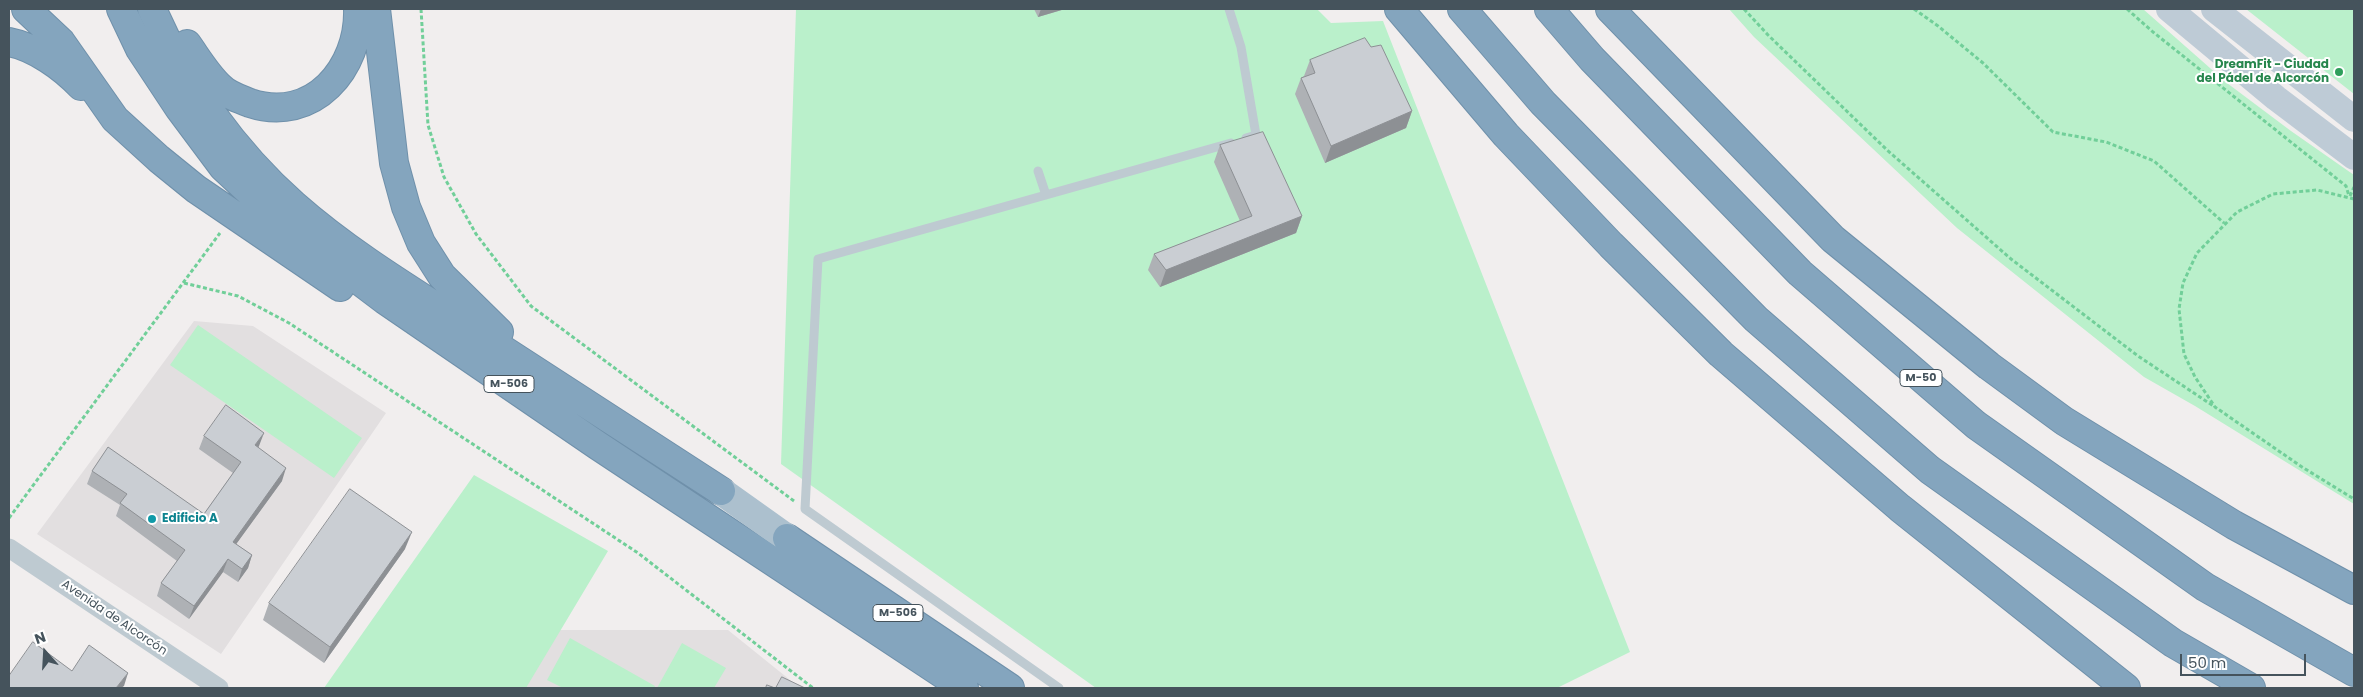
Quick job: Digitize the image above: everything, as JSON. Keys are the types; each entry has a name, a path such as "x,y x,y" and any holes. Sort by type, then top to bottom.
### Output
{"highway":[{"path":"26,9 61,42 115,119"},
{"name":"M-506","path":"121,9 140,49 179,108 223,167 283,223 385,300 597,444 964,688"},
{"name":"M-506","path":"152,9 165,39 202,98 246,156 294,204 360,256 721,492"},
{"path":"166,9 181,36 220,88 240,99 261,106 283,107 304,103 323,91 338,76 355,42 358,9"},
{"name":"M-506","path":"376,9 394,163 406,208 421,243 442,276 493,328 647,431 721,492"},
{"path":"1398,9 1506,135 1611,245 1721,354 1900,508 2126,688"},
{"path":"1462,9 1543,103 1756,319 1930,470 2173,643 2251,688"},
{"name":"M-50","path":"1549,9 1592,59 1800,273 1976,425 2205,587 2354,672"},
{"path":"1610,9 1833,239 1989,366 2073,426 2234,524 2354,590"},
{"path":"9,42 38,54 68,72 159,159 196,189 275,244 378,312 597,444"},
{"name":"M-506","path":"787,538 1010,688"}],"main road":[{"name":"M-506","path":"721,492 787,538"}],"street":[{"path":"2169,9 2268,92 2354,157"},
{"path":"2214,9 2354,119"},
{"name":"Avenida de Alcorcón","path":"9,548 220,688"}],"lane":[{"path":"1059,688 805,509 818,259 1256,135 1241,48 1229,9"},
{"path":"1038,171 1046,195"}],"path":[{"path":"421,9 428,125 444,177 481,241 532,306 805,509"},
{"path":"1744,9 1768,35 1887,150 2011,259 2138,356 2302,467 2354,499"},
{"path":"1914,9 1983,63 2053,132 2106,142 2154,161 2224,223"},
{"path":"2127,9 2153,32 2346,186 2349,196"},
{"path":"2349,196 2354,188"},
{"path":"2215,407 2195,377 2184,354 2179,309 2183,284 2197,253 2224,223 2237,212 2273,194 2317,190 2349,196 2354,199"},
{"path":"9,518 220,233"},
{"path":"184,283 238,296 289,323 638,553 814,688"}],"shaded area":[{"path":"194,321 253,326 386,413 221,654 37,534"},
{"path":"554,630 728,630 800,688 522,688"}],"green space":[{"path":"796,9 1317,9 1331,23 1383,21 1630,652 1557,688 1096,688 781,464"},
{"path":"1729,9 2143,9 2227,83 2354,175 2354,504 2195,406 2144,377 1957,228 1754,37"},
{"name":"DreamFit - Ciudad del Pádel de Alcorcón","path":"2246,9 2354,9 2354,94"},
{"path":"198,325 362,438 334,478 170,365"},
{"path":"474,475 608,551 526,688 324,688"},
{"path":"570,638 655,686 654,688 563,688 547,680"},
{"path":"682,643 726,668 714,688 657,688"}],"building":[{"path":"1365,38 1371,47 1381,45 1412,111 1331,146 1301,78 1315,73 1310,60"},
{"path":"1263,132 1302,216 1166,270 1154,254 1252,216 1220,145"},
{"name":"Edificio A","path":"226,405 264,433 255,445 286,468 233,542 252,555 242,569 228,559 194,606 161,583 185,550 120,503 127,494 92,471 108,447 204,514 241,462 204,436"},
{"path":"350,489 412,532 330,647 269,603"},
{"path":"33,642 72,671 89,645 128,673 116,688 9,688 9,676"},
{"path":"782,677 805,688 776,688"}],"place":[{"name":"DreamFit - Ciudad del Pádel de Alcorcón","path":"2339,72"},
{"name":"Edificio A","path":"152,519"}]}
